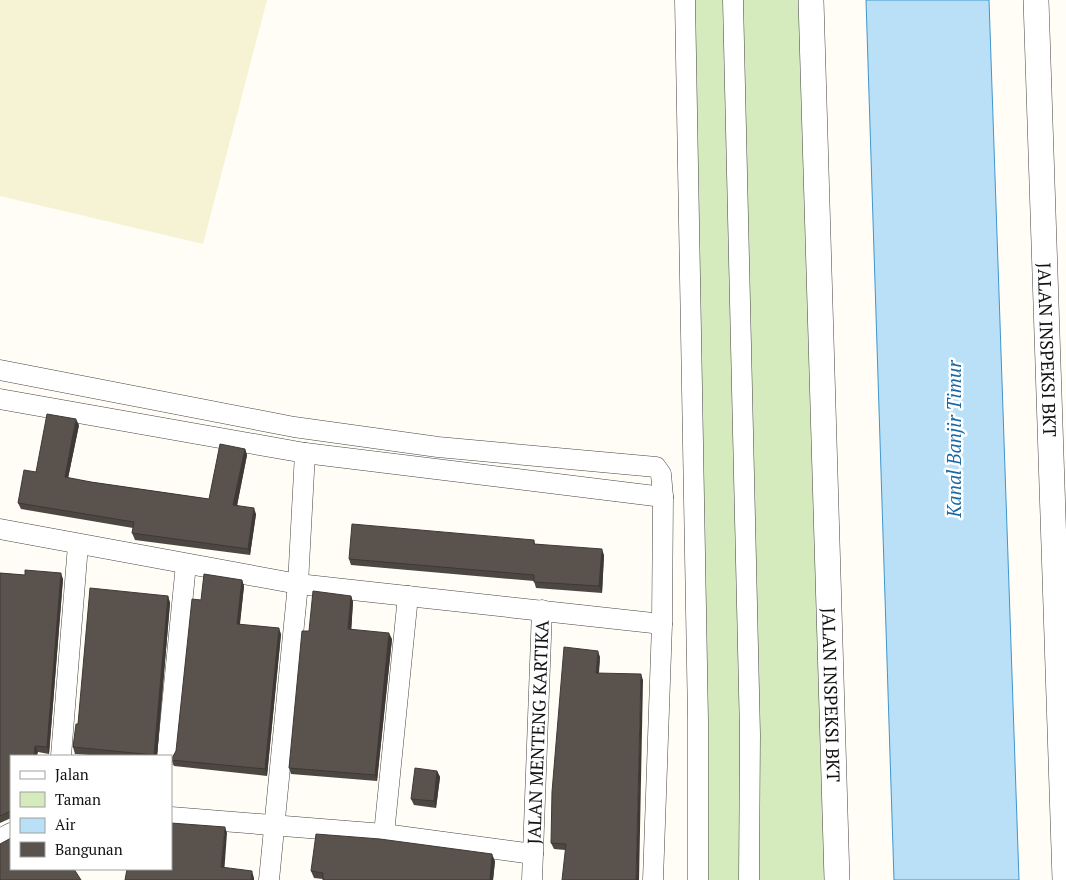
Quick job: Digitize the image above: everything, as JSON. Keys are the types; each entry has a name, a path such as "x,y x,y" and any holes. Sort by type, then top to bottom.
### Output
{"street":[{"path":"685,0 698,720 698,880"},
{"path":"733,0 750,734 749,880"},
{"name":"JALAN INSPEKSI BKT","path":"811,0 837,880"},
{"name":"JALAN INSPEKSI BKT","path":"1036,0 1065,880"},
{"path":"0,370 294,427 438,447 656,467 661,474 663,497 662,624 653,880"},
{"path":"0,399 305,453 663,497"},
{"path":"270,880 298,584 305,453"},
{"path":"0,529 78,545 298,584 662,624"},
{"path":"62,755 78,545"},
{"path":"167,755 186,564"},
{"path":"384,834 408,596"},
{"name":"JALAN MENTENG KARTIKA","path":"532,880 542,610"},
{"path":"172,817 384,834 533,854"}],"shaded area":[{"path":"0,0 267,0 203,244 0,196"}],"green space":[{"path":"681,0 810,0 837,880 697,880"}],"water":[{"name":"Kanal Banjir Timur","path":"866,0 989,0 1019,880 894,880"}],"building":[{"path":"47,414 76,419 65,477 91,482 209,499 220,444 245,449 233,505 254,508 248,549 132,533 134,522 18,503 24,470 36,472"},
{"path":"352,524 534,540 534,544 602,549 599,586 534,582 534,575 349,559"},
{"path":"25,570 61,573 47,747 35,746 34,755 10,755 10,811 0,816 0,573 25,575"},
{"path":"204,574 242,580 237,624 279,628 265,769 172,760 176,751 192,599 201,600"},
{"path":"90,588 168,596 154,755 73,747 76,724 78,724"},
{"path":"313,591 351,596 348,629 389,633 375,775 289,768 302,631 309,631"},
{"path":"564,647 598,651 596,673 641,674 636,880 562,880 566,844 551,843 552,792"},
{"path":"415,768 437,771 434,801 411,799"},
{"path":"172,823 225,827 221,867 252,871 251,880 125,880 127,870 172,870"},
{"path":"316,834 380,839 492,854 490,880 323,880 323,873 311,871"},
{"path":"10,839 10,870 75,870 81,880 0,880 0,844"}]}
